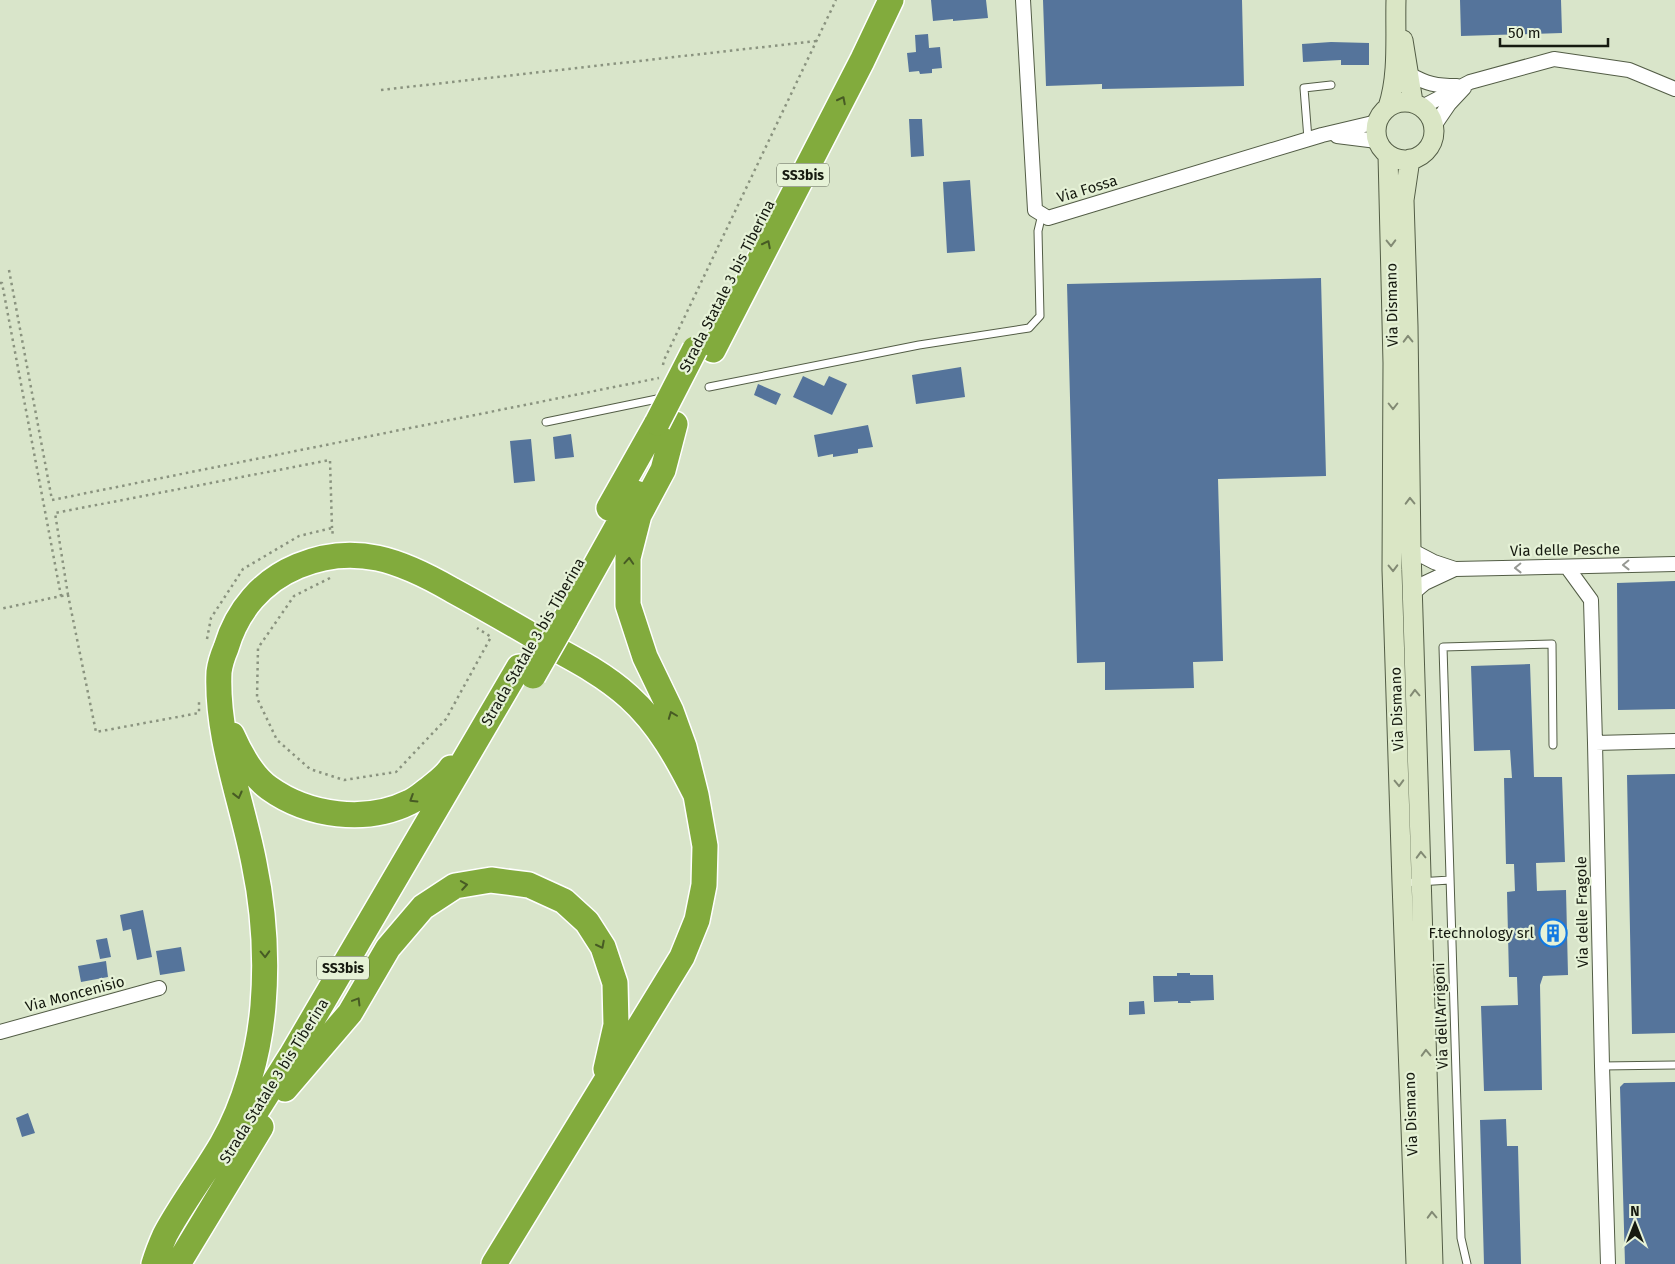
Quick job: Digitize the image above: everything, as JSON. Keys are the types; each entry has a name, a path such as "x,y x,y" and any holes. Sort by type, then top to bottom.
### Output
{"highway":[{"name":"Strada Statale 3 bis Tiberina","path":"704,349 873,0"},
{"name":"Strada Statale 3 bis Tiberina","path":"178,1264 282,1092 558,616 663,415 704,349 862,61 891,0"},
{"path":"494,1264 682,958 697,920 704,885 705,846 696,795 684,747 671,711 645,658 628,605 628,558 639,515 663,470 663,415"},
{"path":"154,1264 165,1236 224,1141 241,1101 255,1056 263,1009 266,965 264,922 254,863 230,762 222,712 219,669 231,629 253,597 282,573 315,559 334,556 350,555 384,558 422,573 597,672 629,697 652,721 674,751 696,795"},
{"name":"Strada Statale 3 bis Tiberina","path":"160,1264 291,1056 526,672"},
{"path":"222,712 242,758 268,787 302,806 338,814 376,813 411,802 446,776 526,672"},
{"path":"282,1092 350,1013 388,948 423,907 455,886 492,880 529,885 564,901 587,922 603,947 615,983 616,1025 602,1089"},
{"path":"483,1264 518,1225"},
{"path":"502,1264 518,1225"}],"main road":[{"path":"1396,0 1409,74 1418,105 1432,119 1434,126 1431,144 1419,157 1410,160 1403,160 1383,148 1376,131 1393,92 1396,0"},
{"path":"1382,114 1396,103 1404,101 1418,105"},
{"name":"Via Dismano","path":"1383,148 1393,363 1392,570 1416,1264"},
{"name":"Via Dismano","path":"1410,160 1404,200 1411,550 1433,1264"}],"street":[{"name":"Via Fossa","path":"1022,0 1035,210 1048,218 1315,137 1382,114"},
{"path":"1418,105 1465,84 1554,59 1629,70 1675,89"},
{"path":"1409,74 1424,83 1437,86 1465,84"},
{"path":"1434,126 1465,84"},
{"name":"Via Fossa","path":"1315,137 1347,136 1383,148"},
{"name":"Via delle Pesche","path":"1411,550 1434,562 1455,569 1675,564"},
{"name":"Via delle Fragole","path":"1567,567 1591,600 1608,1264"},
{"name":"Via delle Pesche","path":"1412,594 1425,583 1455,569"},
{"path":"1595,743 1675,742"},
{"name":"Via Moncenisio","path":"0,1032 159,988"}],"lane":[{"path":"1315,137 1304,88 1330,85"},
{"path":"709,387 919,345 1029,328 1040,316 1038,231 1042,214"},
{"path":"546,422 663,415"},
{"name":"Via dell'Arrigoni","path":"1467,1264 1461,1238 1443,648 1552,644 1553,745"},
{"path":"1402,883 1450,880"},
{"path":"1602,1066 1675,1064"}],"path":[{"path":"663,369 664,360 836,0"},
{"path":"381,90 817,40"},
{"path":"9,270 52,500 661,378 663,415"},
{"path":"0,283 2,283 61,596"},
{"path":"199,695 199,713 96,732 68,595 55,513 330,460 334,556 332,577 294,596 258,648 257,698 276,740 310,768 344,780 396,772 446,719 491,637 476,627"},
{"path":"206,647 211,618 243,569 299,536 332,528"},
{"path":"0,609 68,595"}],"building":[{"path":"931,0 986,0 988,18 933,21"},
{"path":"1043,0 1242,0 1244,86 1102,89 1102,84 1046,86"},
{"path":"1460,0 1561,0 1562,33 1461,36"},
{"path":"928,34 929,48 940,47 942,68 932,69 932,73 920,74 919,71 909,72 907,53 916,52 915,35"},
{"path":"1331,42 1369,43 1369,65 1341,65 1341,60 1303,62 1302,44"},
{"path":"909,119 922,119 924,156 911,157"},
{"path":"970,180 975,251 947,253 943,182"},
{"path":"1321,278 1326,476 1218,479 1223,661 1193,662 1194,688 1105,690 1105,662 1077,663 1067,284"},
{"path":"961,367 965,397 916,404 912,375"},
{"path":"803,376 824,386 829,376 847,384 832,415 793,397"},
{"path":"758,384 781,394 776,405 754,395"},
{"path":"868,425 873,447 858,449 858,453 818,457 814,435"},
{"path":"571,434 574,457 555,459 553,437"},
{"path":"531,439 535,481 514,483 510,441"},
{"path":"1675,581 1675,709 1618,710 1617,583"},
{"path":"1530,664 1534,777 1562,777 1565,862 1536,863 1537,891 1566,890 1568,975 1543,976 1540,985 1542,1090 1484,1091 1481,1006 1518,1005 1517,977 1509,977 1507,892 1515,891 1514,864 1506,864 1504,778 1512,778 1510,750 1474,751 1471,666"},
{"path":"1675,774 1675,1033 1632,1034 1627,775"},
{"path":"143,910 152,957 137,960 131,929 123,931 120,915"},
{"path":"107,938 111,957 100,959 96,940"},
{"path":"181,947 185,971 160,975 156,951"},
{"path":"106,961 108,977 81,982 78,966"},
{"path":"1177,973 1213,975 1214,1000 1190,1001 1191,1003 1178,1003 1178,1001 1154,1002 1153,976 1177,976"},
{"path":"1144,1001 1145,1014 1129,1015 1129,1002"},
{"path":"1675,1082 1675,1264 1625,1264 1620,1087 1624,1083"},
{"path":"28,1113 35,1133 22,1137 16,1118"},
{"path":"1506,1119 1507,1146 1518,1146 1521,1264 1484,1264 1480,1120"}],"place":[{"name":"F.technology srl","path":"1553,933"}]}
